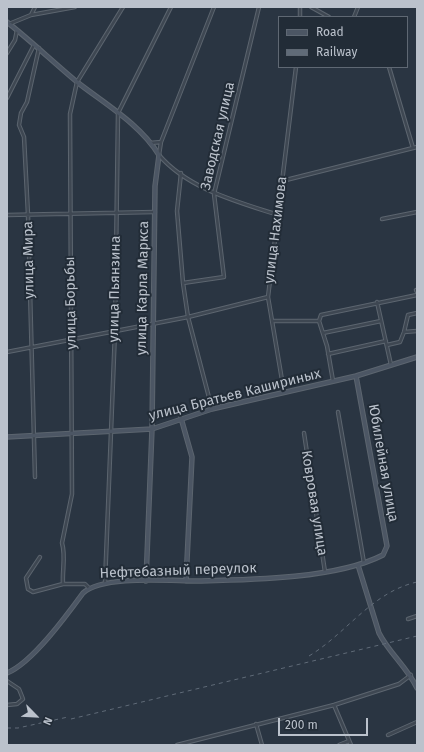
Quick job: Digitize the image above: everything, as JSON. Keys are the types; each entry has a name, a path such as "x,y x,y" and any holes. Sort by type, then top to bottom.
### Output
{"main road":[{"path":"8,23 77,82 118,113 150,143 159,155"},
{"name":"улица Карла Маркса","path":"146,580 152,429 152,324 156,212 155,186 159,155"},
{"name":"улица Братьев Кашириных","path":"7,437 112,430 152,429 181,418 212,409 356,376 417,357"},
{"name":"Юбилейная улица","path":"356,376 387,546 384,554"},
{"path":"181,418 192,457 186,580"},
{"name":"Нефтебазный переулок","path":"7,673 22,664 35,651 89,588 105,583 146,580 275,578 325,572 364,563 384,554"},
{"path":"358,564 379,633 384,643 411,675 417,688"}],"street":[{"path":"31,15 35,7"},
{"path":"8,23 31,15 75,7"},
{"name":"улица Борьбы","path":"63,584 64,549 62,542 72,494 70,114 77,82 123,7"},
{"name":"улица Пьянзина","path":"105,583 112,430 118,113 171,7"},
{"name":"улица Карла Маркса","path":"159,155 161,142 214,7"},
{"name":"Заводская улица","path":"183,283 224,277 214,194 259,7"},
{"path":"311,7 328,16"},
{"path":"7,53 15,40 17,30"},
{"path":"7,98 34,45"},
{"name":"улица Мира","path":"35,477 28,215 24,137 19,125 21,113 27,102 39,48"},
{"name":"улица Нахимова","path":"284,392 268,297 296,68"},
{"path":"389,68 413,148"},
{"path":"150,143 161,142"},
{"path":"282,181 417,147"},
{"path":"159,155 181,173 214,194 278,215"},
{"name":"Заводская улица","path":"181,173 177,211 183,283 188,317 212,409"},
{"path":"7,215 156,212"},
{"path":"382,220 417,212"},
{"path":"334,381 319,321 321,315 417,292"},
{"path":"7,352 188,317 268,297"},
{"path":"377,302 391,365"},
{"path":"328,354 386,343 400,342 408,315 417,313"},
{"path":"272,320 319,321"},
{"path":"323,333 381,321"},
{"path":"404,332 417,331"},
{"path":"338,412 364,563"},
{"name":"Ковровая улица","path":"304,433 325,572"},
{"path":"40,557 26,578 28,589 33,592 63,584 85,584 89,588"},
{"path":"408,619 417,616"},
{"path":"177,745 334,705 399,684 411,675"},
{"path":"7,681 19,689 23,699 17,704 7,705"},
{"path":"334,705 351,745"},
{"path":"388,735 417,722"},
{"path":"256,724 262,745"},
{"path":"339,745 349,741"}],"railway":[{"path":"309,656 323,647 360,614 386,595 401,587 417,582"},
{"path":"71,719 417,636"},
{"path":"7,728 18,728 68,717"}]}
